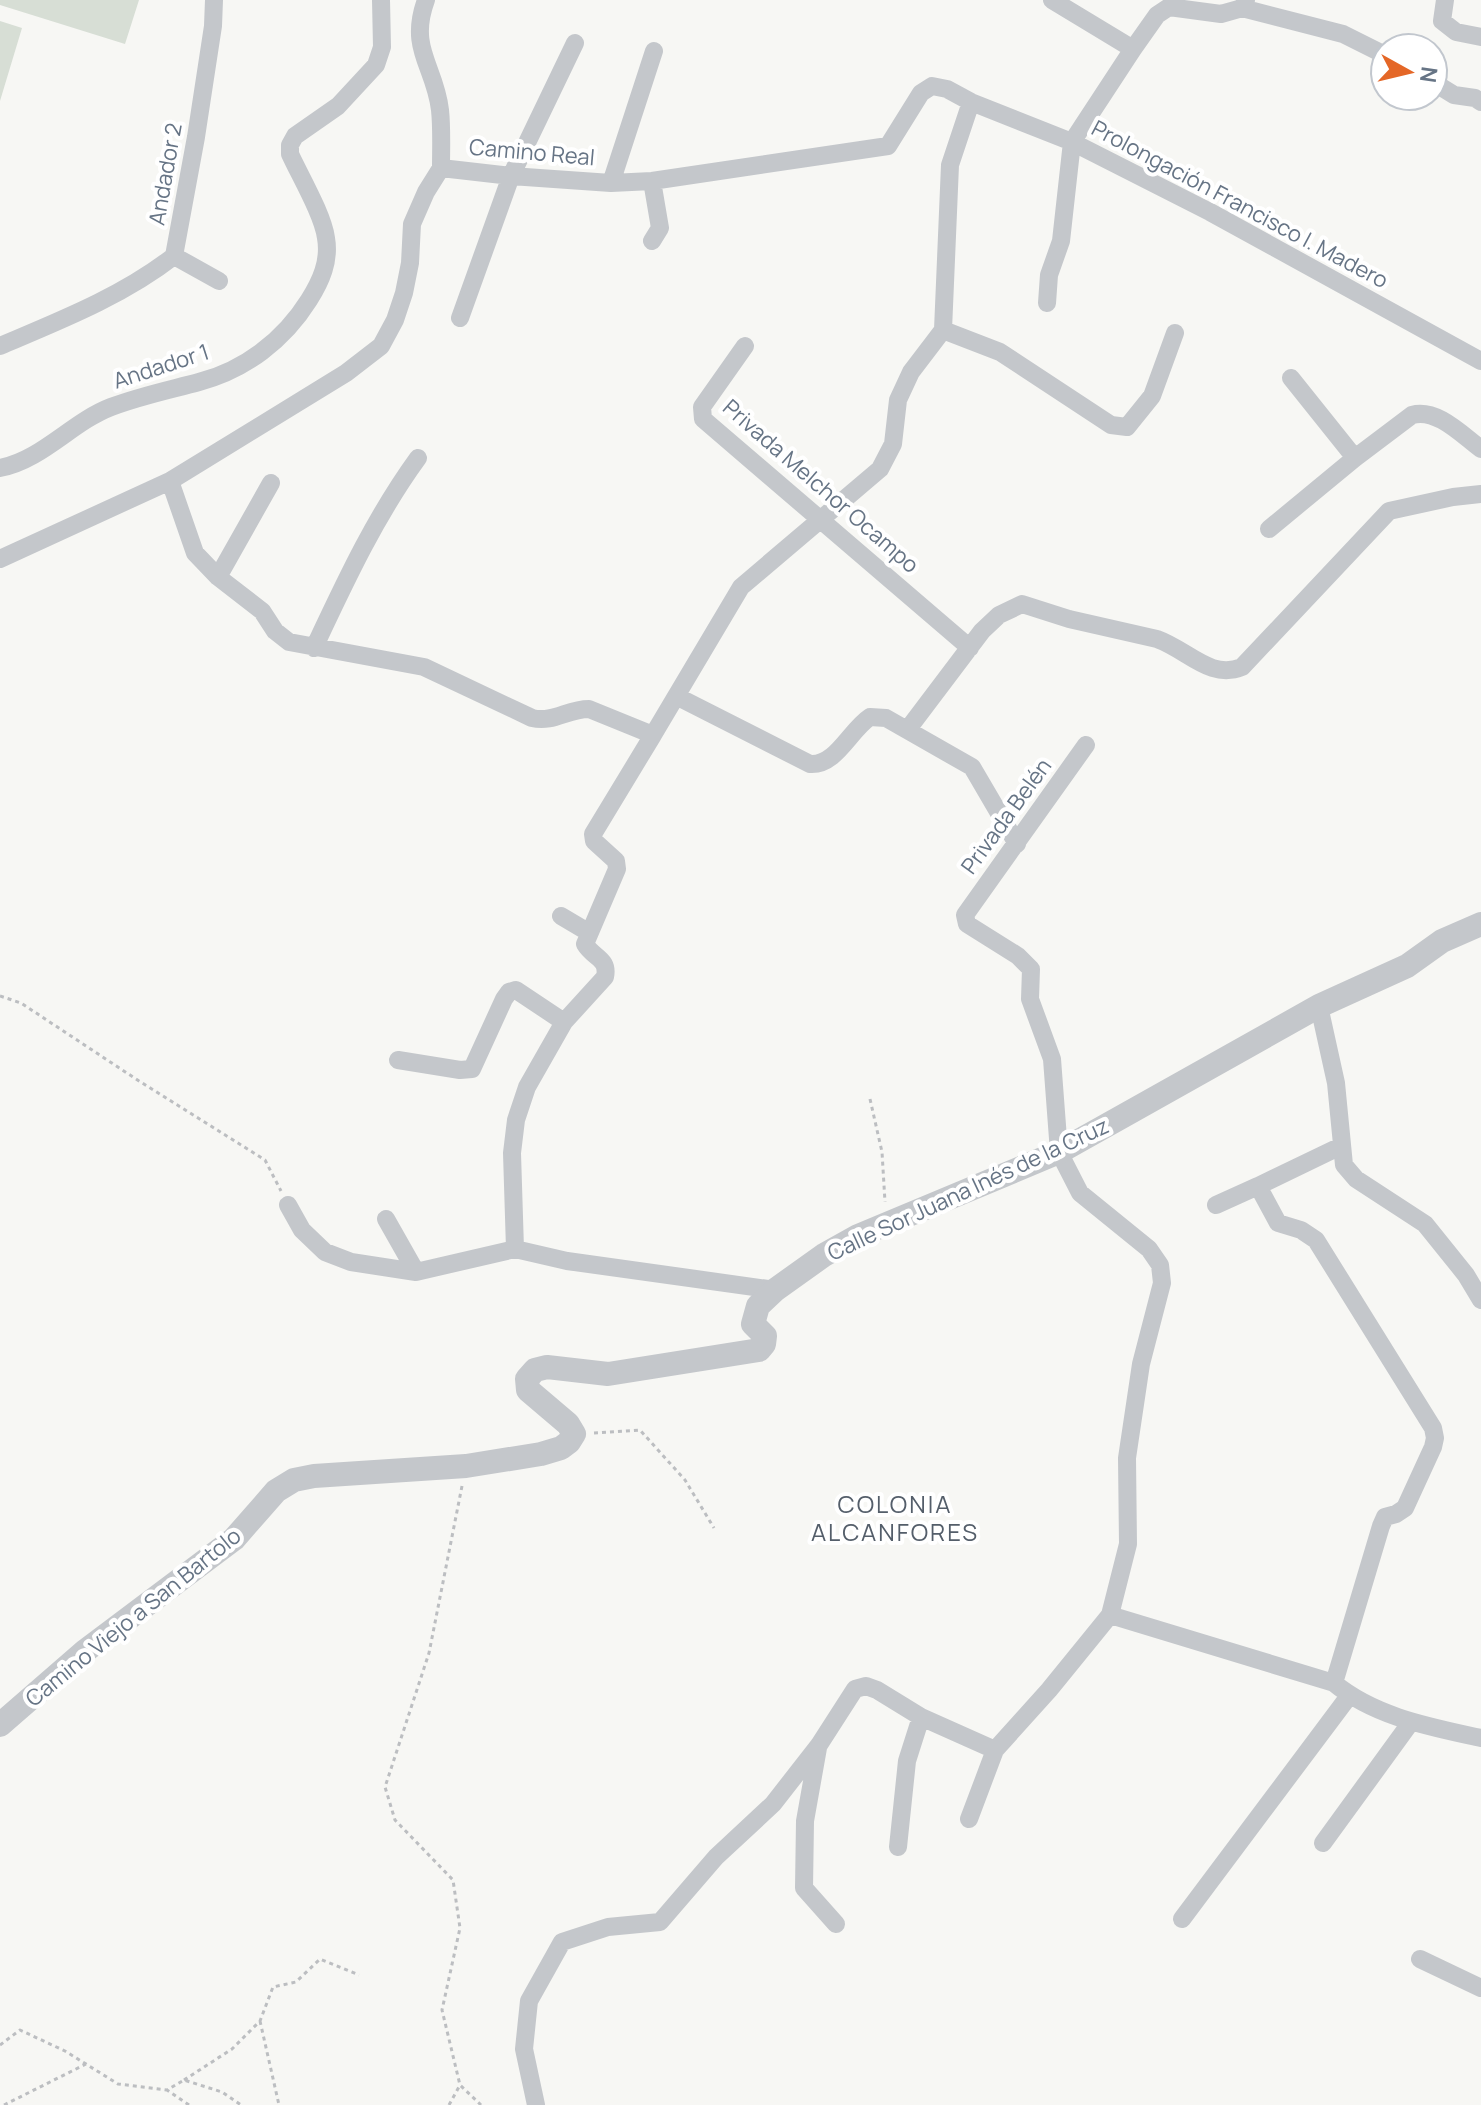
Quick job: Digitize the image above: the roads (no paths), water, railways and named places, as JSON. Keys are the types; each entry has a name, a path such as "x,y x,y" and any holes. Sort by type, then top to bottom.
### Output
{"street":[{"name":"Andador 2","path":"0,346 68,318 157,270 174,256 196,137 214,0"},
{"name":"Andador 1","path":"0,468 11,466 50,445 101,411 166,389 202,382 253,358 280,339 299,316 320,283 328,256 326,234 290,154 290,145 295,136 338,106 376,65 382,47 381,0"},
{"path":"426,0 420,16 418,37 440,108 441,168"},
{"path":"1052,0 1133,49"},
{"path":"1445,0 1442,21 1456,32 1481,37"},
{"path":"1047,303 1049,275 1061,241 1072,142 1157,15 1169,7 1221,14 1244,4 1343,34 1369,47"},
{"path":"460,318 511,176 575,43"},
{"path":"611,183 654,51"},
{"name":"Camino Real","path":"0,559 170,481 346,373 381,346 395,320 404,293 410,263 412,224 441,168 611,183 652,181 888,146 921,93 932,86 947,89 971,102"},
{"path":"1449,92 1481,102"},
{"path":"515,1249 512,1153 516,1120 527,1087 564,1022 605,977 607,968 605,961 590,953 585,944 617,869 616,861 594,841 593,834 678,697 741,587 880,469 893,444 898,400 911,372 943,330 950,165 971,102"},
{"name":"Prolongación Francisco I. Madero","path":"971,102 1072,142 1210,212 1481,361"},
{"path":"652,181 660,228 652,241"},
{"path":"174,256 219,281"},
{"path":"943,330 1000,352 1111,425 1127,427 1152,396 1175,333"},
{"name":"Privada Melchor Ocampo","path":"745,346 702,407 703,419 970,648"},
{"path":"1291,378 1355,458"},
{"path":"1269,529 1412,415 1423,412 1436,416 1481,449"},
{"path":"314,648 367,537 418,458"},
{"path":"170,481 195,553 218,577 262,611 275,631 289,642 424,667 532,718 545,721 577,709 589,709 653,735"},
{"path":"218,577 271,483"},
{"path":"908,729 982,631 999,615 1022,604 1069,619 1157,639 1220,672 1233,670 1242,667 1389,511 1481,494"},
{"path":"678,697 810,764 819,765 829,760 859,724 870,717 886,718 972,767 1017,844"},
{"name":"Privada Belén","path":"1059,1152 1052,1059 1030,999 1031,969 1018,956 967,924 965,915 1086,745"},
{"path":"561,916 588,932"},
{"name":"Calle Sor Juana Inés de la Cruz","path":"775,1290 824,1255 886,1225 1059,1152 1319,1006 1407,966 1442,941 1481,924"},
{"path":"398,1060 460,1070 472,1069 504,999 509,992 516,990 564,1022"},
{"path":"1319,1006 1336,1083 1344,1165 1356,1179 1425,1224 1466,1275 1481,1300"},
{"path":"1216,1205 1341,1146"},
{"path":"969,1819 995,1750 1110,1615 1128,1544 1127,1458 1141,1364 1162,1283 1160,1265 1149,1249 1080,1193 1059,1152"},
{"path":"1182,1919 1342,1690 1385,1517 1405,1508 1435,1438 1433,1428 1316,1240 1301,1230 1278,1223 1258,1186"},
{"path":"288,1205 302,1230 325,1252 351,1262 416,1272 515,1249 567,1261 775,1290"},
{"path":"386,1219 416,1272"},
{"name":"Camino Viejo a San Bartolo","path":"0,1725 85,1651 234,1539 276,1491 294,1480 466,1466 561,1448 574,1434 568,1424 528,1390 527,1379 535,1370 547,1367 608,1374 759,1350 765,1336 753,1324 753,1319 758,1306 775,1290"},
{"path":"1110,1615 1342,1690 1411,1722 1481,1738"},
{"path":"536,2105 524,2049 529,2001 562,1942 608,1927 660,1922 716,1857 773,1804 819,1745 855,1689 866,1686 877,1690 921,1717 995,1750"},
{"path":"898,1847 907,1761 921,1717"},
{"path":"1323,1843 1411,1722"},
{"path":"819,1745 805,1821 804,1888 836,1924"},
{"path":"1420,1959 1481,1988"}],"district":[{"name":"COLONIA ALCANFORES","path":"895,1517"}]}
